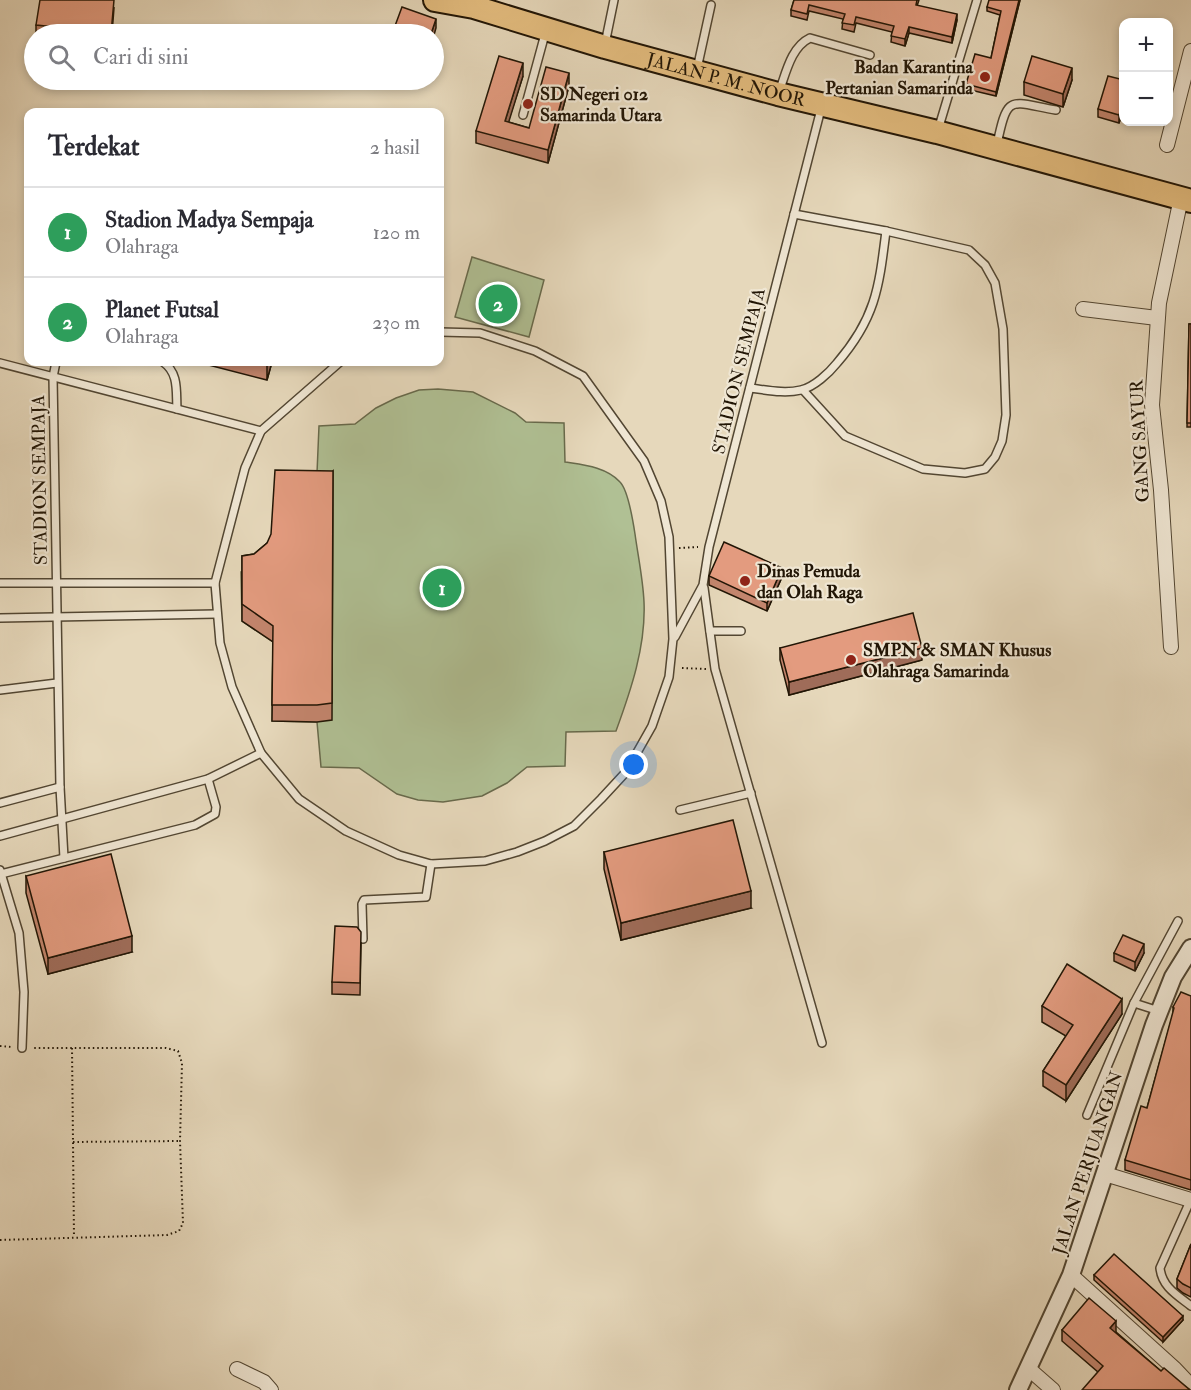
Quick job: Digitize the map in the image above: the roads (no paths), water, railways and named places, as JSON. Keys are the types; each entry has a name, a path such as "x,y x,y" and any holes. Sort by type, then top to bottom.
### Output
{"highway":[{"name":"JALAN P. M. NOOR","path":"443,1 778,94 937,132 1186,200"}],"street":[{"path":"1167,145 1191,51"},
{"name":"GANG SAYUR","path":"1171,647 1161,489 1152,405 1159,303 1186,200"},
{"path":"1083,309 1158,318"},
{"name":"JALAN PERJUANGAN","path":"1018,1390 1071,1275 1159,1011 1173,977 1189,955"},
{"path":"1105,1174 1191,1199"},
{"path":"1071,1275 1191,1386"},
{"path":"237,1369 264,1382 271,1390"},
{"path":"1029,1369 1053,1390"}],"lane":[{"path":"605,47 614,0"},
{"path":"937,132 977,0"},
{"path":"696,72 711,5"},
{"path":"523,115 546,29"},
{"path":"778,94 795,51 803,41 810,38 870,55"},
{"path":"996,149 1008,106 1016,103 1056,110"},
{"name":"STADION SEMPAJA","path":"673,639 704,585 709,547 822,105"},
{"path":"794,214 886,231 969,250 985,265 995,283 1003,329 1006,416 1002,441 996,457 985,469 965,473 923,469 845,436 803,390"},
{"path":"750,388 779,392 803,390 828,373 849,349 865,325 879,286 886,231"},
{"name":"STADION SEMPAJA","path":"335,366 261,431 246,468 215,583 220,643 232,687 261,753 299,799 346,831 399,855 431,864 485,861 517,852 546,841 574,826 626,772 652,726 670,668 673,639 671,549 661,501 644,461 583,376 535,351 480,333 444,332"},
{"name":"STADION SEMPAJA","path":"0,363 261,431"},
{"name":"STADION SEMPAJA","path":"55,366 53,377 58,616 57,683 64,858"},
{"path":"169,366 175,375 177,409"},
{"name":"STADION SEMPAJA","path":"0,583 215,583"},
{"path":"704,585 715,669 822,1043"},
{"path":"0,618 217,614"},
{"path":"710,631 741,631"},
{"path":"0,690 57,683"},
{"path":"0,836 208,779 261,753"},
{"path":"22,1048 24,992 19,933 1,872 195,825 210,819 215,814 216,807 208,779"},
{"path":"0,803 60,787"},
{"path":"680,810 751,793"},
{"path":"363,939 362,904 364,900 426,897 431,864"},
{"path":"1087,1115 1134,1003 1178,921"},
{"path":"1134,1003 1159,1011"},
{"path":"1191,1199 1160,1268 1161,1277 1166,1285 1191,1306"}],"place":[{"name":"Badan Karantina Pertanian Samarinda","path":"985,77"},
{"name":"SD Negeri 012 Samarinda Utara","path":"528,104"},
{"name":"Planet Futsal","path":"498,304"},
{"name":"Dinas Pemuda dan Olah Raga","path":"745,581"},
{"name":"Stadion Madya Sempaja","path":"442,588"},
{"name":"SMPN & SMAN Khusus Olahraga Samarinda","path":"851,660"}]}
